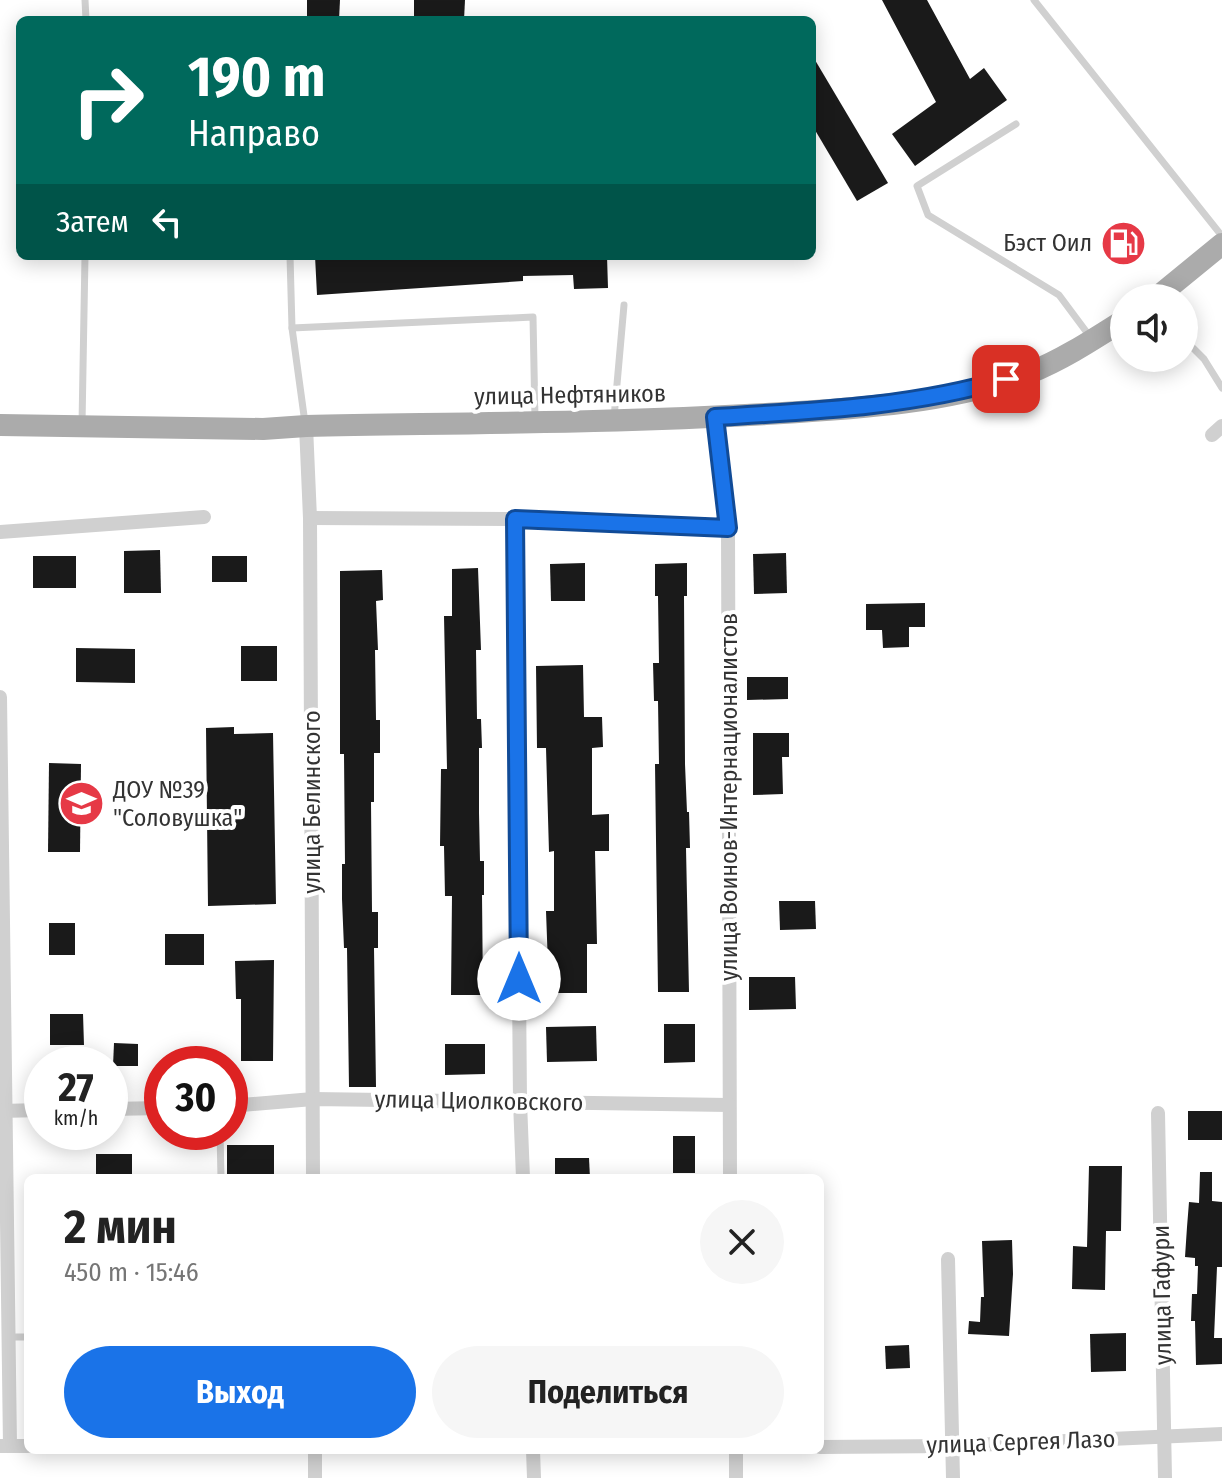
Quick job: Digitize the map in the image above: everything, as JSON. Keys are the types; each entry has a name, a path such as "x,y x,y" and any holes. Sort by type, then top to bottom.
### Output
{"main road":[{"path":"1173,284 1222,244"},
{"name":"улица Нефтяников","path":"0,425 263,429 715,417 862,408 962,392 1028,373 1110,329"}],"street":[{"name":"улица Воинов-Интернационалистов","path":"715,417 728,528 730,1174"},
{"name":"улица Белинского","path":"306,426 310,518 313,1174"},
{"path":"0,532 204,517"},
{"path":"310,518 515,519 728,528"},
{"path":"515,519 523,1174"},
{"path":"0,697 4,1248 8,1337 5,1446"},
{"name":"улица Циолковского","path":"248,1104 313,1099 729,1105"},
{"path":"3,1111 24,1110"},
{"name":"улица Гафури","path":"1158,1113 1165,1478"},
{"path":"948,1259 953,1478"},
{"name":"улица Сергея Лазо","path":"824,1447 953,1446 1222,1434"},
{"path":"315,1454 315,1478"},
{"path":"533,1454 534,1478"},
{"path":"736,1454 736,1478"}],"lane":[{"path":"1034,0 1222,236"},
{"path":"1016,124 917,186 928,215 1059,295 1093,340"},
{"path":"82,426 85,260"},
{"path":"290,260 292,328 306,426"},
{"path":"614,420 624,305"},
{"path":"292,328 533,317 535,422"},
{"path":"1198,353 1222,388"},
{"path":"220,1150 221,1174"},
{"path":"8,1337 24,1337"}],"building":[{"path":"307,0 340,0 339,16 307,16"},
{"path":"414,0 465,0 464,16 414,16"},
{"path":"882,0 927,0 970,79 984,68 1007,100 915,166 892,134 936,102"},
{"path":"816,62 888,183 857,201 816,132"},
{"path":"315,260 607,260 608,288 574,289 573,275 523,276 523,281 317,295"},
{"path":"160,550 161,593 124,593 124,551"},
{"path":"786,553 787,593 754,594 753,554"},
{"path":"33,556 76,556 76,588 33,588"},
{"path":"212,556 247,556 247,582 212,582"},
{"path":"585,563 585,601 551,601 550,564"},
{"path":"687,563 687,596 684,596 685,764 690,848 686,848 689,992 658,992 655,764 659,764 658,701 654,701 653,663 659,663 655,564"},
{"path":"478,568 481,650 476,650 477,719 481,719 482,748 479,748 479,813 480,861 484,861 483,995 451,995 452,896 445,896 444,846 440,846 441,769 447,769 444,616 452,616 452,569"},
{"path":"382,570 383,600 376,601 378,650 375,650 380,753 374,753 374,802 371,802 372,912 378,912 378,948 374,948 376,1087 349,1087 347,948 344,948 342,899 342,864 345,864 344,754 340,754 340,571"},
{"path":"925,603 925,627 909,627 909,647 883,648 882,630 866,630 866,604"},
{"path":"241,646 277,646 277,681 241,681"},
{"path":"76,648 135,649 135,683 76,682"},
{"path":"583,665 584,717 602,717 603,747 592,748 592,815 609,814 609,851 595,851 597,944 587,944 587,993 549,993 546,911 554,911 554,851 549,852 546,748 537,748 536,666"},
{"path":"747,677 788,677 788,699 747,700"},
{"path":"234,727 234,734 273,733 276,904 208,906 206,728"},
{"path":"753,733 789,733 789,757 782,757 783,794 753,795"},
{"path":"49,763 81,764 80,852 48,852"},
{"path":"779,901 815,901 816,929 780,930"},
{"path":"49,923 75,923 75,955 49,955"},
{"path":"165,934 204,934 204,965 165,965"},
{"path":"274,960 273,1061 248,1061 248,1046 241,1046 241,999 236,999 235,961"},
{"path":"749,977 795,977 796,1009 749,1010"},
{"path":"50,1014 83,1014 84,1045 50,1045"},
{"path":"664,1024 695,1024 695,1062 664,1063"},
{"path":"596,1026 597,1061 547,1062 546,1027"},
{"path":"114,1043 138,1044 138,1066 128,1066 128,1046 114,1046"},
{"path":"445,1044 485,1044 485,1074 445,1075"},
{"path":"1188,1111 1222,1111 1222,1140 1188,1140"},
{"path":"673,1136 695,1136 695,1173 673,1173"},
{"path":"248,1145 274,1145 274,1174 227,1174 227,1150 248,1150"},
{"path":"96,1154 132,1154 132,1174 96,1174"},
{"path":"555,1158 589,1158 590,1174 555,1174"},
{"path":"1089,1166 1122,1166 1121,1231 1106,1231 1105,1290 1072,1289 1073,1246 1087,1247"},
{"path":"1200,1172 1212,1172 1212,1201 1222,1202 1222,1267 1217,1267 1214,1338 1222,1338 1222,1364 1196,1365 1195,1321 1191,1321 1192,1294 1197,1294 1198,1266 1195,1266 1195,1258 1185,1257 1189,1202 1199,1203"},
{"path":"1012,1240 1009,1336 968,1334 969,1321 980,1322 981,1297 984,1297 982,1241"},
{"path":"1126,1333 1126,1371 1091,1372 1090,1334"},
{"path":"909,1345 910,1368 886,1369 885,1346"}],"place":[{"name":"Бэст Оил","path":"1123,243"},
{"name":"ДОУ №39 \"Соловушка\"","path":"82,804"}],"route":[{"path":"519,979 515,519 728,528 715,417 862,408 962,392 1006,379"}]}
